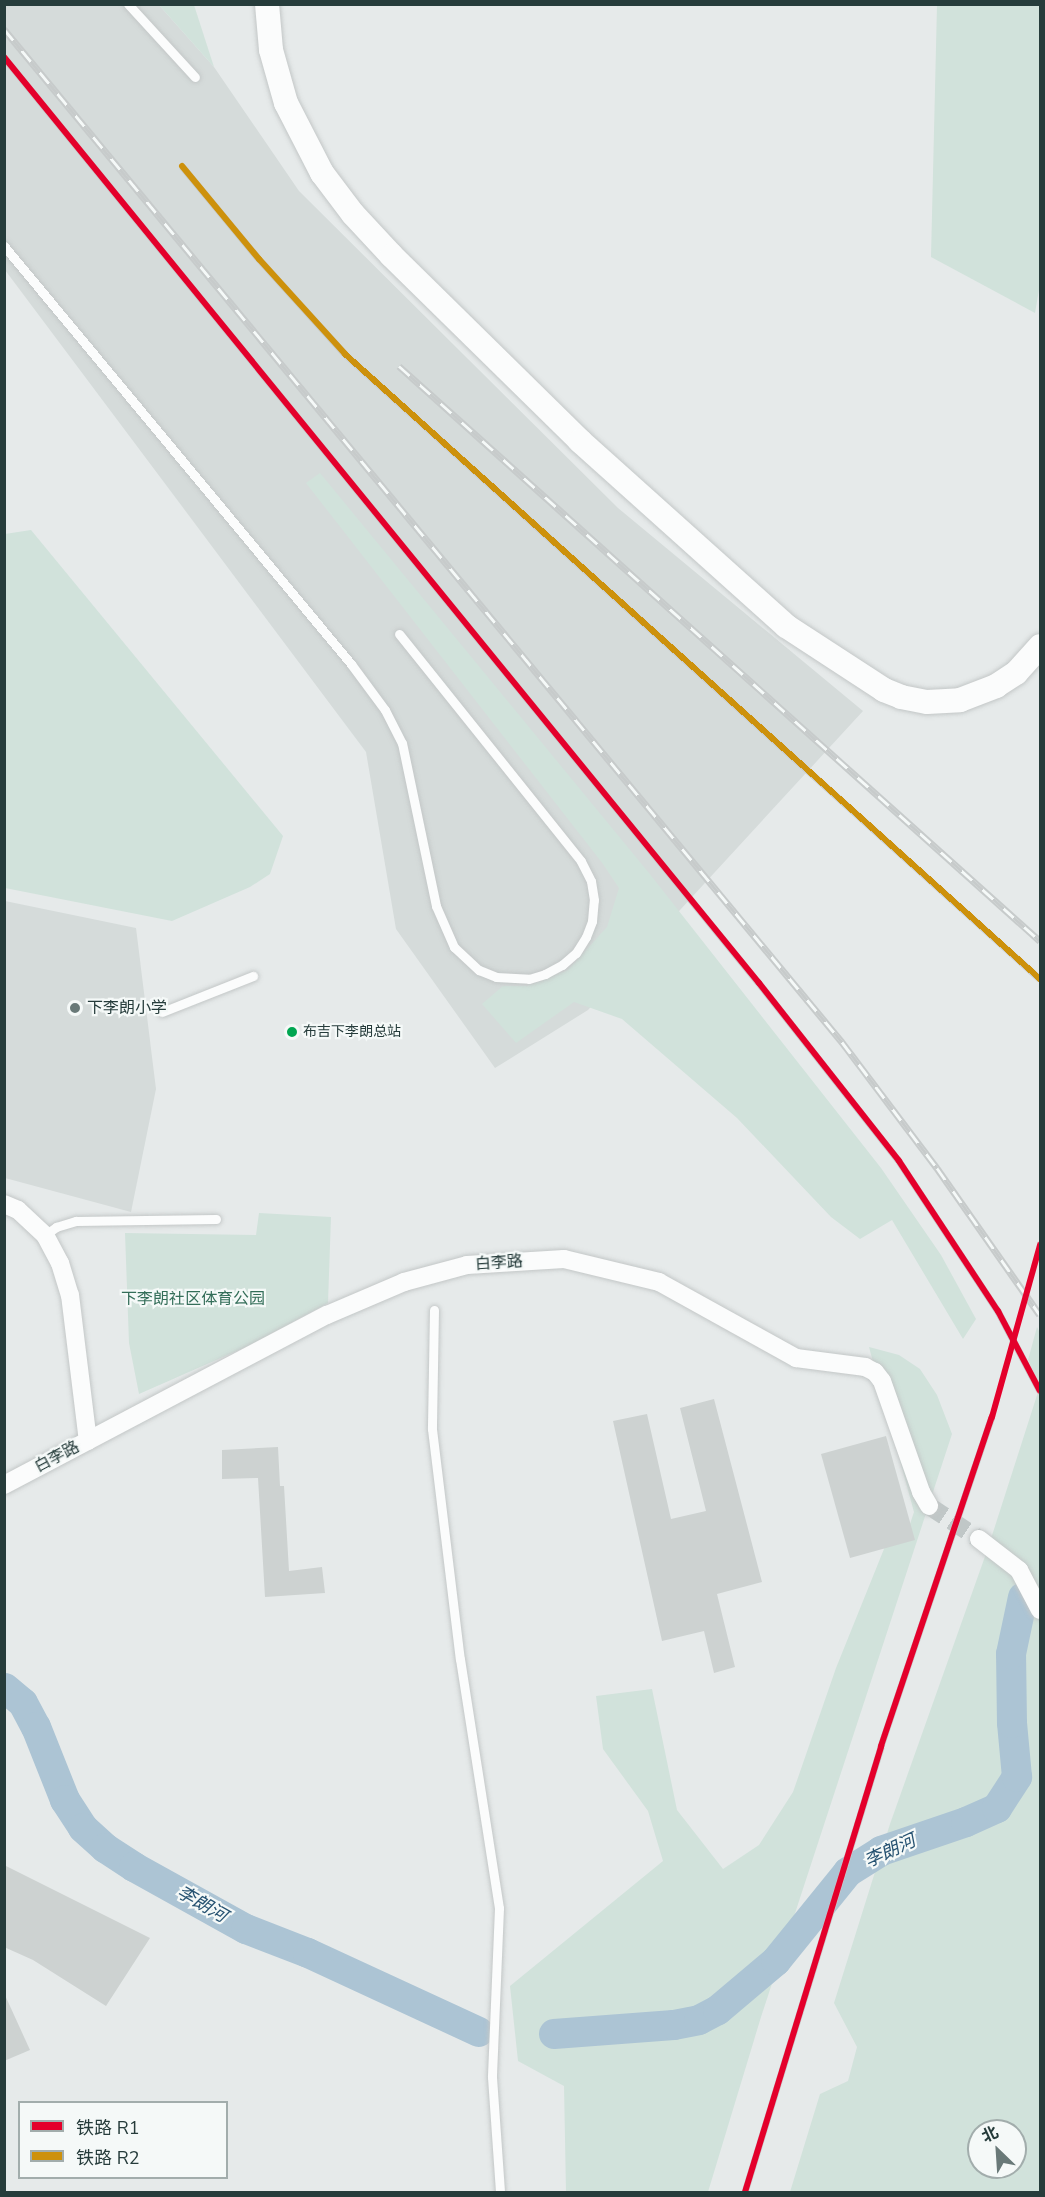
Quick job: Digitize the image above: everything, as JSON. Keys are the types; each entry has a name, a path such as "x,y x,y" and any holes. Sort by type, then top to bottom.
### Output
{"street":[{"path":"267,4 271,50 286,103 322,173 353,214 392,256 580,441 786,626 884,690 901,697 927,702 960,700 996,686 1016,673 1041,646"},
{"path":"4,1204 18,1210 45,1235 60,1263 70,1295 88,1441"},
{"name":"白李路","path":"4,1485 327,1315 404,1282 467,1265 564,1259 659,1282 796,1359 865,1367 875,1372 882,1381 921,1492 929,1506"},
{"path":"980,1539 1019,1570 1041,1610"}],"lane":[{"path":"128,4 195,77"},
{"path":"4,246 351,664 385,710 402,743 436,906 454,947 479,970 496,977 529,979 545,974 569,959 586,937 592,921 594,900 591,881 581,861 399,634"},
{"path":"162,1012 253,976"},
{"path":"45,1235 56,1227 76,1221 216,1219"},
{"path":"434,1310 432,1430 460,1659 499,1908 492,2077 500,2193"}],"shaded area":[{"path":"5,5 159,5 214,67 299,191 618,508 863,711 588,1010 495,1068 396,929 366,752 5,270"},
{"name":"下李朗小学","path":"5,901 136,928 156,1089 131,1212 5,1178"}],"green space":[{"path":"159,5 194,5 214,67"},
{"path":"937,5 1040,5 1040,284 1035,313 931,257"},
{"path":"320,473 649,873 881,1168 941,1255 976,1319 963,1339 892,1220 860,1239 831,1217 737,1118 622,1019 574,1002 516,1043 482,1004 503,986 527,986 568,970 607,927 619,888 603,864 306,483"},
{"path":"31,530 283,836 270,874 250,887 172,921 5,888 5,534"},
{"name":"下李朗社区体育公园","path":"259,1213 331,1217 328,1303 248,1346 139,1394 129,1343 125,1233 256,1235"},
{"path":"1037,1327 1040,1333 1040,1385 1028,1360"},
{"path":"869,1347 899,1355 920,1369 937,1395 952,1434 761,2017 708,2192 566,2192 564,2086 518,2061 510,1986 663,1861 648,1811 603,1749 596,1696 652,1689 677,1810 723,1869 759,1845 793,1792 836,1668 888,1539 907,1533 914,1512"},
{"path":"1038,1392 1040,1397 1040,2192 790,2192 820,2094 848,2081 857,2047 834,2003 890,1824 988,1548"}],"building":[{"path":"714,1399 762,1582 717,1594 735,1667 714,1673 704,1631 662,1641 613,1421 647,1414 671,1519 706,1511 680,1408"},
{"path":"886,1436 915,1540 850,1558 821,1454"},
{"path":"278,1447 280,1486 284,1486 289,1571 322,1567 325,1593 265,1597 258,1478 222,1479 222,1450"},
{"path":"4,1865 150,1938 106,2006 33,1960 4,1947"},
{"path":"4,1993 30,2050 4,2061"}],"waterway":[{"name":"李朗河","path":"554,2034 674,2025 699,2020 718,2010 776,1961 848,1872 881,1851 966,1822 997,1808 1017,1777 1012,1723 1011,1654 1023,1597"},
{"name":"李朗河","path":"5,1688 23,1703 36,1727 65,1800 83,1828 105,1848 134,1867 246,1929 308,1953 479,2032"}],"tunnel":[{"path":"929,1506 979,1539"}],"railway":[{"path":"4,29 842,1042 937,1168 1040,1315"},
{"path":"4,57 759,983 899,1161 998,1311 1040,1391"},
{"path":"182,166 259,259 345,354 1040,979"},
{"path":"399,366 1040,941"},
{"path":"745,2192 881,1746 992,1417"}],"rail line":[{"name":"R1","path":"4,57 759,983 899,1161 998,1311 1040,1391"},
{"name":"R2","path":"182,166 259,259 345,354 1040,979"},
{"name":"R1","path":"745,2192 881,1746 992,1417 1040,1245"}],"place":[{"name":"下李朗小学","path":"75,1008"},
{"name":"布吉下李朗总站","path":"292,1032"}]}
